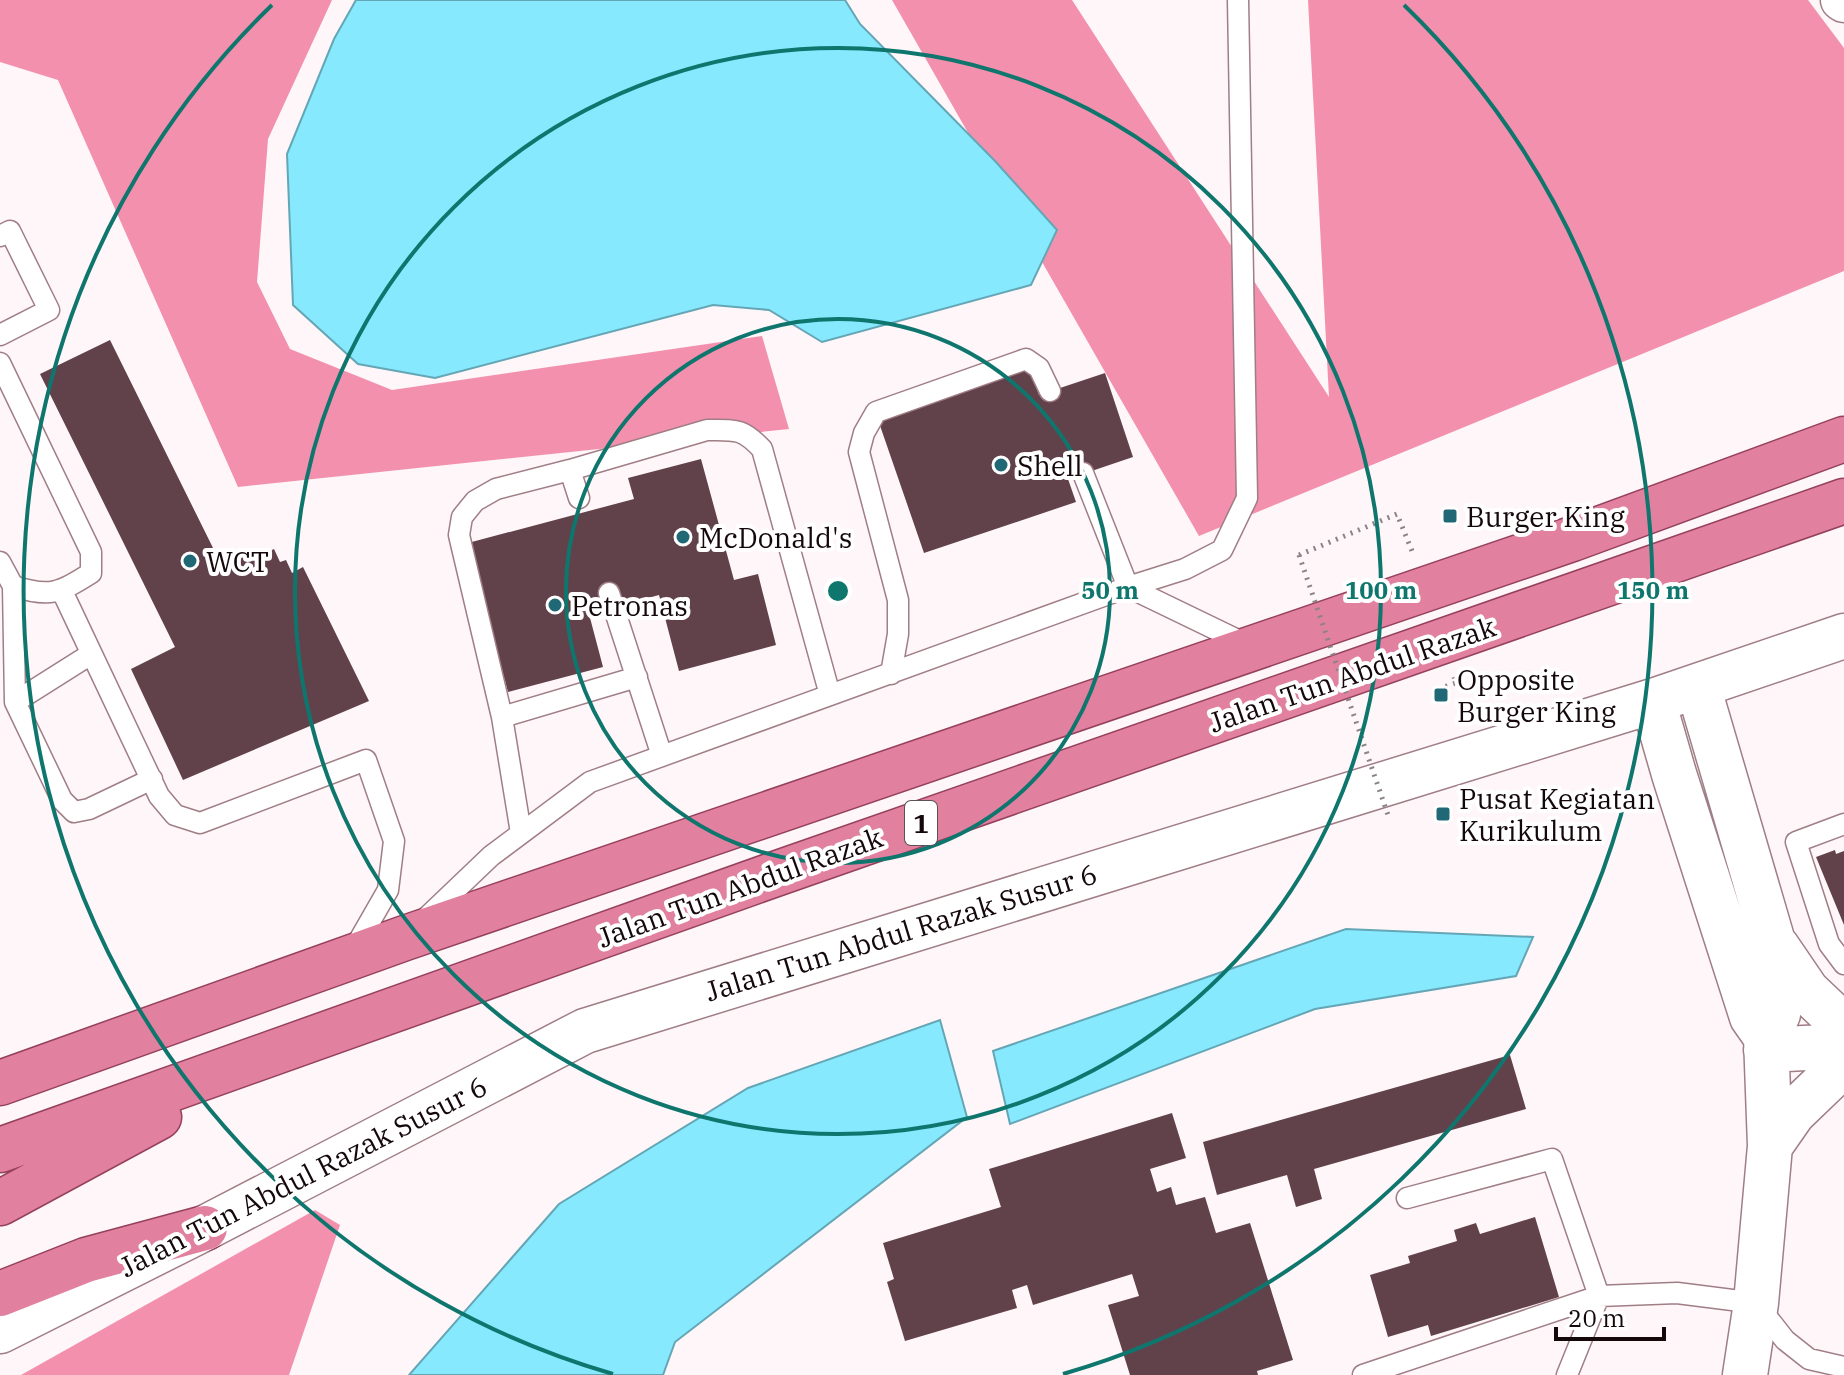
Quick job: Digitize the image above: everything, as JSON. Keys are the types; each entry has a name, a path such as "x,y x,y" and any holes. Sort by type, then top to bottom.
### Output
{"highway":[{"name":"Jalan Tun Abdul Razak","path":"0,1083 405,938 1572,539 1844,439"},
{"name":"Jalan Tun Abdul Razak","path":"0,1150 781,872 1844,501"},
{"path":"0,1203 273,1054"},
{"path":"0,1294 86,1260 205,1228"}],"street":[{"name":"Jalan Tun Abdul Razak Susur 6","path":"0,1331 585,1031 1653,701 1844,636"},
{"path":"1698,686 1773,942 1781,995 1778,1014 1766,1044 1770,1146 1756,1303 1745,1375"},
{"path":"1653,701 1752,1017 1766,1044"},
{"path":"1773,942 1807,991 1844,1026"},
{"path":"1766,1044 1844,1046"},
{"path":"1770,1146 1793,1113 1844,1064"}],"lane":[{"path":"405,938 491,856 590,782 1185,569 1222,550 1247,498 1238,0"},
{"path":"0,236 10,231 49,310 0,335"},
{"path":"891,674 898,634 898,600 859,452 864,433 876,412 1026,359 1039,368 1050,391"},
{"path":"0,363 91,552 91,573 62,591 36,594 13,586"},
{"path":"521,833 502,717 459,535 462,517 475,501 496,489 707,430 748,434 762,449 830,695"},
{"path":"570,470 579,498"},
{"path":"1083,473 1128,587 1256,649"},
{"path":"0,562 13,586 15,702 62,800 74,812 89,809 152,779"},
{"path":"62,591 159,796 175,815 200,823 366,760 394,841 388,890 349,958"},
{"path":"609,593 662,756"},
{"path":"15,702 91,654"},
{"path":"502,717 637,677"},
{"path":"1844,824 1796,842 1829,944 1844,964"},
{"path":"1407,1198 1552,1159 1599,1296 1567,1375"},
{"path":"1363,1375 1599,1296 1677,1293 1756,1303 1785,1340 1809,1359 1844,1367"}],"path":[{"path":"1389,818 1299,555 1397,514"}],"shaded area":[{"path":"0,0 332,0 268,139 257,282 290,349 392,390 762,336 789,429 238,487 58,80 0,62"},
{"path":"892,0 1072,0 1329,397 1308,0 1808,0 1844,48 1844,271 1199,536"},
{"path":"315,1210 340,1225 289,1375 21,1375"}],"water":[{"path":"356,0 845,0 860,24 995,161 1057,230 1031,285 822,342 769,310 713,305 435,378 358,364 293,305 287,154 334,39"},
{"path":"1346,929 1533,937 1516,976 1315,1009 1010,1124 993,1051"},
{"path":"940,1020 967,1117 675,1342 663,1375 409,1375 559,1204 748,1088"}],"building":[{"name":"WCT","path":"110,340 218,558 230,552 234,559 243,555 247,562 274,549 280,562 286,560 292,573 303,567 369,701 183,780 131,669 175,647 40,374"},
{"name":"Shell","path":"1028,363 1039,395 1105,373 1133,457 1068,479 1076,502 924,553 876,414"},
{"path":"701,459 734,580 758,574 776,645 679,671 659,595 589,614 603,667 508,692 468,543 634,499 628,478"},
{"path":"1835,850 1836,854 1844,851 1844,925 1816,857"},
{"path":"1510,1055 1526,1109 1314,1169 1322,1199 1296,1207 1287,1175 1217,1195 1203,1142"},
{"path":"1172,1113 1186,1158 1150,1169 1157,1192 1171,1187 1176,1205 1205,1197 1216,1233 1250,1223 1293,1360 1257,1371 1258,1375 1130,1375 1108,1305 1139,1296 1132,1274 1033,1305 1027,1285 1012,1290 1017,1308 905,1341 887,1282 894,1279 883,1243 1001,1207 989,1169"},
{"path":"1535,1217 1559,1297 1431,1336 1428,1325 1388,1337 1370,1275 1410,1263 1408,1256 1457,1241 1454,1230 1476,1223 1480,1234"}],"place":[{"name":"Shell","path":"1001,465"},
{"name":"Burger King","path":"1450,516"},
{"name":"McDonald's","path":"683,537"},
{"name":"WCT","path":"190,561"},
{"name":"Petronas","path":"555,605"},
{"name":"Opposite Burger King","path":"1441,695"},
{"name":"Pusat Kegiatan Kurikulum","path":"1443,814"}]}
